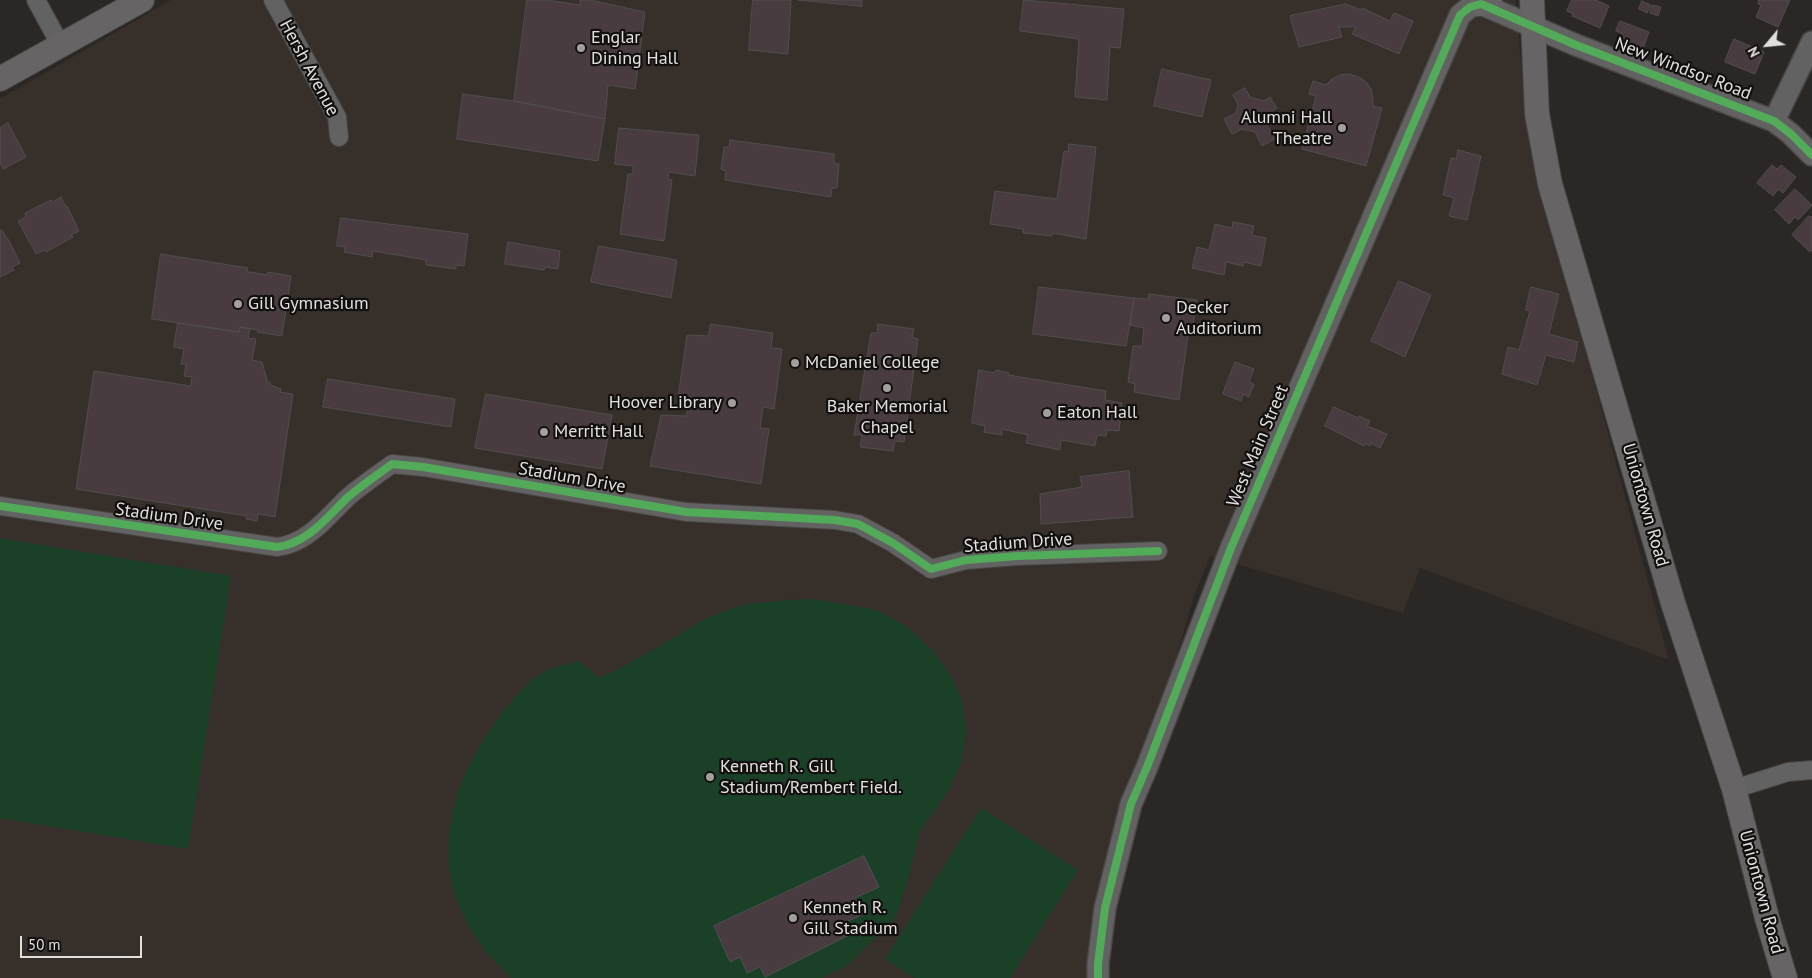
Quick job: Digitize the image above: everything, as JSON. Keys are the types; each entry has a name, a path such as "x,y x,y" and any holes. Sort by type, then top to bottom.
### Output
{"main road":[{"path":"0,79 142,0"},
{"path":"1532,0 1534,26"},
{"name":"Uniontown Road","path":"1534,26 1537,114 1550,184 1673,603 1734,789 1767,918 1785,978"}],"street":[{"path":"36,0 60,46"},
{"name":"Hersh Avenue","path":"273,0 337,116 339,138"},
{"name":"West Main Street","path":"1098,978 1105,908 1131,804 1148,767 1231,548 1456,23 1464,11 1485,2 1534,26"},
{"name":"New Windsor Road","path":"1534,26 1576,45 1774,121 1791,134 1812,155"},
{"path":"1774,121 1812,42"},
{"name":"Stadium Drive","path":"0,506 155,530 283,547 300,541 365,483 392,464 423,467 686,512 835,520 858,524 893,543 931,569 966,560 1158,551"},
{"path":"1734,789 1788,772 1812,770"}],"shaded area":[{"name":"McDaniel College","path":"171,0 1516,0 1520,52 1537,169 1669,660 1420,568 1403,613 1210,556 1193,599 1105,908 1106,978 0,978 0,99"}],"green space":[{"path":"0,538 231,576 188,849 0,818"},
{"name":"Kenneth R. Gill Stadium/Rembert Field.","path":"813,599 877,610 907,627 931,649 949,673 961,698 966,730 961,763 948,791 920,831 896,917 847,966 822,978 511,978 489,956 465,919 453,887 448,858 452,817 462,781 491,728 504,711 530,683 550,669 578,661 600,678 641,657 707,618 742,605"},
{"path":"981,808 1078,870 1010,978 914,978 885,959"}],"building":[{"name":"Englar Dining Hall","path":"527,0 547,0 580,5 580,0 590,0 645,12 635,89 608,85 605,119 514,101"},
{"path":"753,0 791,0 788,54 749,50"},
{"path":"798,0 862,0 862,6"},
{"path":"1024,0 1124,9 1120,48 1110,47 1107,100 1075,97 1079,39 1020,31"},
{"path":"1572,0 1596,0 1609,6 1600,28 1572,16 1573,14 1567,11"},
{"path":"1759,0 1790,0 1778,27 1756,17 1761,5 1758,4"},
{"path":"1642,1 1651,5 1647,13 1639,9"},
{"path":"1346,4 1361,10 1362,8 1390,21 1394,13 1413,21 1399,54 1352,34 1356,27 1339,27 1342,37 1299,47 1290,16"},
{"path":"1653,5 1661,7 1658,16 1650,13"},
{"path":"1620,21 1649,32 1642,51 1618,41 1621,33 1616,31"},
{"path":"1734,39 1764,52 1755,74 1725,62"},
{"path":"1162,69 1211,80 1202,117 1154,106"},
{"name":"Alumni Hall Theatre","path":"1349,74 1359,77 1366,82 1371,89 1373,106 1382,108 1366,166 1302,149 1316,96 1309,94 1313,81 1326,85 1340,75"},
{"path":"1245,88 1250,97 1264,101 1270,97 1277,108 1272,111 1267,125 1275,139 1262,146 1255,132 1242,129 1232,134 1224,119 1236,113 1238,104 1233,95"},
{"path":"463,94 514,101 605,119 598,161 457,139"},
{"path":"8,123 26,157 3,169 0,163 0,128"},
{"path":"619,128 699,135 695,176 669,172 668,179 672,180 664,241 620,234 628,174 633,174 633,166 615,164"},
{"path":"730,140 834,154 834,163 839,164 837,188 832,188 831,197 725,180 726,171 721,169 724,147 729,147"},
{"path":"1069,144 1096,147 1086,239 1052,233 1052,236 1023,233 1023,229 990,224 995,191 1057,199 1064,151 1068,152"},
{"path":"1458,150 1481,156 1467,220 1449,216 1454,198 1443,195 1451,158 1456,159"},
{"path":"1772,165 1777,169 1781,165 1796,177 1783,193 1778,189 1773,196 1757,183"},
{"path":"1795,189 1812,205 1798,220 1795,217 1789,224 1775,210"},
{"path":"61,197 79,231 71,235 73,237 46,252 44,250 36,254 18,221 26,217 25,213"},
{"path":"1809,216 1812,216 1812,250 1810,252 1792,235"},
{"path":"341,218 468,234 464,266 456,265 456,269 426,265 426,260 373,251 372,257 344,252 345,247 337,246"},
{"path":"1233,222 1254,226 1252,235 1266,238 1261,266 1244,262 1243,266 1226,262 1224,275 1192,268 1197,247 1209,250 1215,224 1232,228"},
{"path":"2,230 20,263 12,267 14,270 0,277 0,231"},
{"path":"508,242 560,251 558,269 545,267 544,270 505,264"},
{"path":"599,246 677,260 671,298 591,282"},
{"name":"Gill Gymnasium","path":"161,254 248,268 247,272 267,275 268,272 291,276 282,336 240,327 239,332 152,319"},
{"path":"1399,281 1431,295 1405,357 1371,341"},
{"path":"1039,287 1134,298 1126,346 1033,334"},
{"path":"1531,287 1559,294 1549,334 1578,342 1574,362 1546,355 1537,385 1502,374 1508,347 1519,350 1530,311 1526,310"},
{"path":"1149,294 1197,300 1191,336 1188,335 1179,400 1134,392 1135,384 1128,382 1133,346 1142,346 1144,328 1130,325 1134,298 1148,299"},
{"path":"178,323 239,332 240,327 250,329 248,338 256,339 252,360 262,362 267,380 273,386 281,389 280,392 293,394 275,517 258,514 257,521 246,519 247,516 76,489 94,371 191,386 192,377 184,376 186,364 181,364 184,349 174,347"},
{"name":"Hoover Library","path":"711,324 773,333 771,348 782,349 774,409 763,407 760,428 769,429 761,484 650,466 661,415 686,416 689,400 678,398 687,335 708,336"},
{"name":"Baker Memorial Chapel","path":"878,324 914,329 912,337 918,339 904,442 895,441 893,451 860,447 862,435 854,435 871,333 877,333"},
{"path":"1235,362 1254,369 1249,382 1254,384 1249,397 1243,394 1241,401 1223,394"},
{"name":"Eaton Hall","path":"979,370 995,373 996,370 1009,373 1008,375 1106,391 1105,400 1122,403 1119,431 1107,430 1106,436 1097,435 1095,446 1061,440 1060,450 1026,443 1028,435 1002,429 1002,435 984,432 985,426 972,423"},
{"path":"328,379 455,399 451,427 323,407"},
{"name":"Merritt Hall","path":"486,394 612,415 602,469 475,448"},
{"path":"1334,407 1358,418 1359,416 1370,421 1367,426 1387,434 1380,448 1371,443 1370,446 1365,443 1364,446 1325,426"},
{"path":"1129,471 1133,517 1041,524 1040,494 1082,487 1080,477"},
{"name":"Kenneth R. Gill Stadium","path":"864,856 879,887 855,898 864,914 846,922 851,934 765,977 760,967 747,973 740,957 730,962 714,926"}],"cycle path":[{"path":"1098,978 1105,908 1131,804 1231,548 1460,15 1470,7 1481,4 1576,45 1774,121 1791,134 1812,155"},
{"path":"0,506 277,547 288,545 307,535 348,497 392,464 423,467 686,512 835,520 858,524 893,543 931,569 966,560 1018,556 1158,551"}],"place":[{"name":"Englar Dining Hall","path":"581,48"},
{"name":"Alumni Hall Theatre","path":"1342,128"},
{"name":"Gill Gymnasium","path":"238,304"},
{"name":"Decker Auditorium","path":"1166,318"},
{"name":"McDaniel College","path":"795,363"},
{"name":"Baker Memorial Chapel","path":"887,388"},
{"name":"Hoover Library","path":"732,403"},
{"name":"Eaton Hall","path":"1047,413"},
{"name":"Merritt Hall","path":"544,432"},
{"name":"Kenneth R. Gill Stadium/Rembert Field.","path":"710,777"},
{"name":"Kenneth R. Gill Stadium","path":"793,918"}]}
